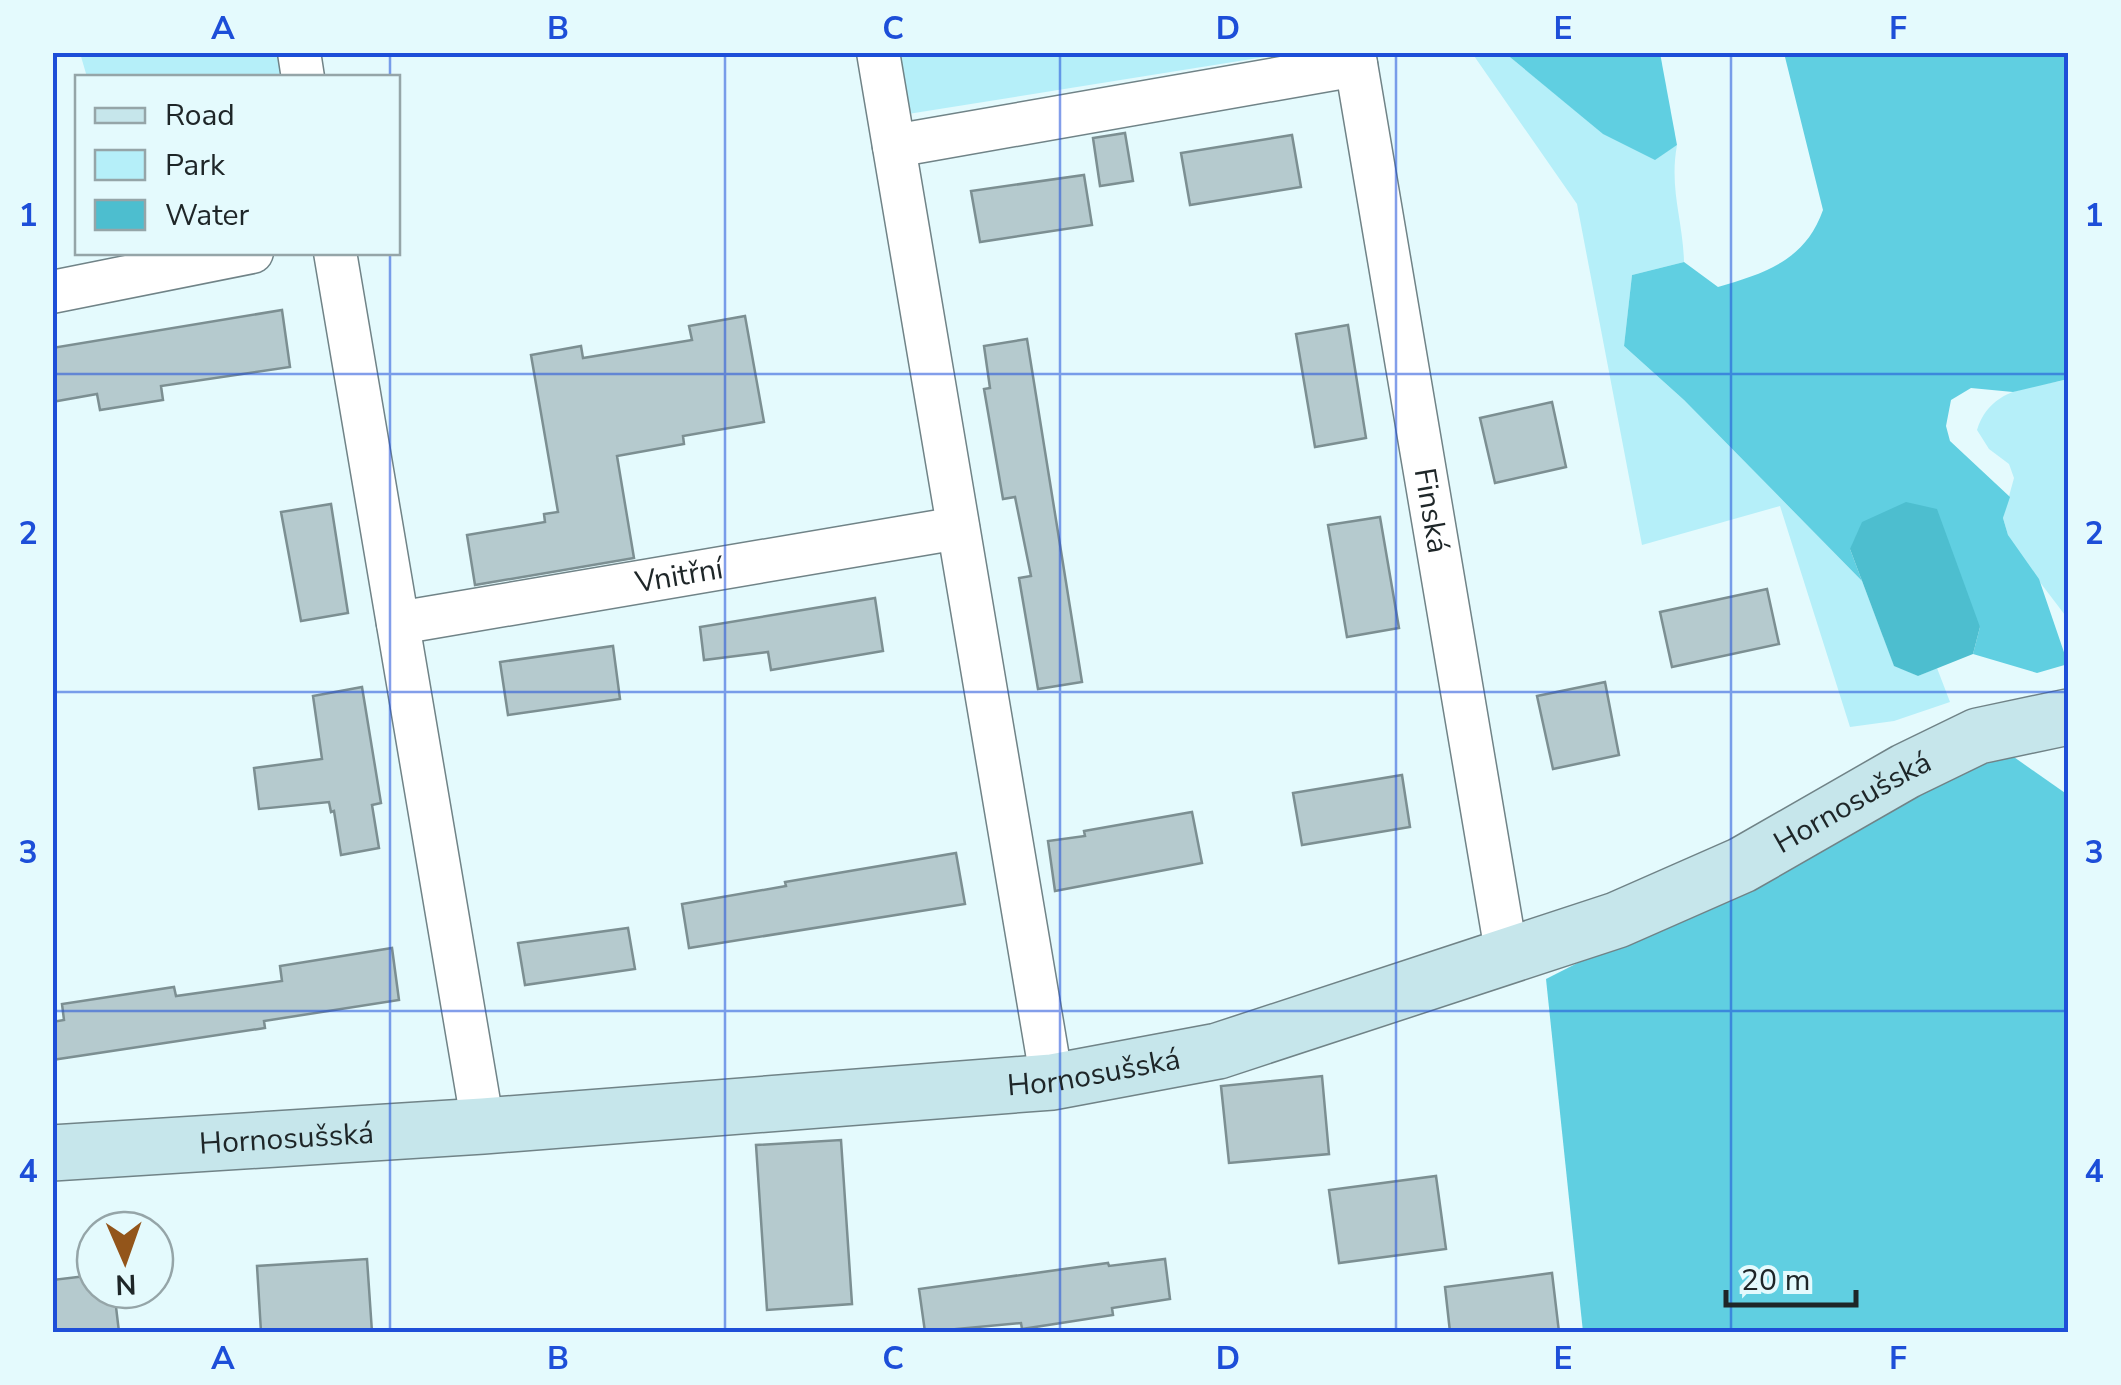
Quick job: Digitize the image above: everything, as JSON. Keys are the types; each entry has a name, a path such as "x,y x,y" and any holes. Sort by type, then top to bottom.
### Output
{"street":[{"path":"878,52 1052,1082"},
{"name":"Finská","path":"894,146 1355,59 1507,957"},
{"path":"52,292 237,255"},
{"path":"335,255 483,1126"},
{"name":"Vnitřní","path":"398,623 958,528"},
{"name":"Hornosušská","path":"52,1153 483,1126 1052,1082 1218,1051 1618,920 1742,865 1906,771 1978,736 2068,717"}],"green space":[{"path":"898,52 1290,53 908,114"},
{"path":"80,53 283,53 288,75 86,75"},
{"path":"1472,53 1505,53 1603,133 1655,159 1677,145 1675,190 1684,262 1632,275 1624,346 1684,400 1862,581 1894,665 1918,676 1937,668 1950,702 1894,721 1850,727 1780,506 1642,545 1577,204"},
{"path":"2068,379 2068,619 2008,535 2003,518 2014,478 2009,464 1989,449 1977,430 1983,416 2002,397"}],"shaded area":[{"path":"1505,53 1660,53 1677,145 1655,160 1603,134"},
{"path":"1784,53 2068,53 2068,379 2013,392 1971,388 1951,400 1946,426 1950,441 2010,497 2003,518 2008,535 2039,579 2068,664 2037,673 1973,654 1980,627 1850,549 1862,581 1684,400 1624,346 1632,275 1684,262 1718,287 1781,262 1806,242 1815,227 1823,210"},
{"path":"2001,748 2068,795 2068,1332 1583,1332 1546,979"}],"water":[{"path":"1906,502 1937,509 1980,627 1973,654 1918,676 1894,666 1850,549 1862,522"}],"building":[{"path":"1125,133 1133,181 1100,186 1093,138"},
{"path":"1292,135 1301,187 1190,205 1181,153"},
{"path":"1084,175 1092,225 980,242 971,191"},
{"path":"282,310 290,367 161,386 163,400 100,410 97,394 52,402 52,348"},
{"path":"745,316 764,422 683,436 684,444 617,456 634,558 475,585 467,535 545,522 544,514 558,512 531,355 581,346 583,358 692,340 689,326"},
{"path":"1348,325 1366,438 1315,447 1296,334"},
{"path":"1027,339 1082,682 1038,689 1019,578 1031,576 1015,497 1003,499 984,389 990,388 984,346"},
{"path":"1552,402 1566,467 1495,483 1480,418"},
{"path":"331,504 348,613 301,621 281,512"},
{"path":"1380,517 1399,628 1347,637 1328,525"},
{"path":"1767,589 1779,644 1672,667 1660,612"},
{"path":"875,598 883,651 771,670 768,652 704,660 700,627"},
{"path":"613,646 620,699 508,715 500,662"},
{"path":"1605,682 1619,755 1553,769 1537,696"},
{"path":"362,687 381,803 372,805 379,848 341,855 329,802 259,809 254,768 322,759 313,696"},
{"path":"1402,775 1410,827 1302,845 1293,793"},
{"path":"1192,812 1202,863 1055,891 1048,841"},
{"path":"956,853 965,904 689,948 682,904"},
{"path":"628,928 635,969 525,985 518,943"},
{"path":"392,948 399,1000 264,1021 265,1028 52,1060 52,1022 64,1020 62,1004 174,987 176,996 282,981 280,966"},
{"path":"1322,1076 1329,1154 1229,1163 1221,1086"},
{"path":"841,1140 852,1304 767,1310 756,1145"},
{"path":"1436,1176 1446,1249 1339,1263 1329,1190"},
{"path":"367,1259 372,1332 261,1332 257,1266"},
{"path":"1165,1259 1170,1299 1112,1308 1113,1315 1022,1329 1021,1323 925,1332 919,1289"},
{"path":"1552,1273 1559,1332 1450,1332 1445,1287"},
{"path":"75,1277 75,1310 116,1310 119,1332 52,1332 52,1280"}]}
